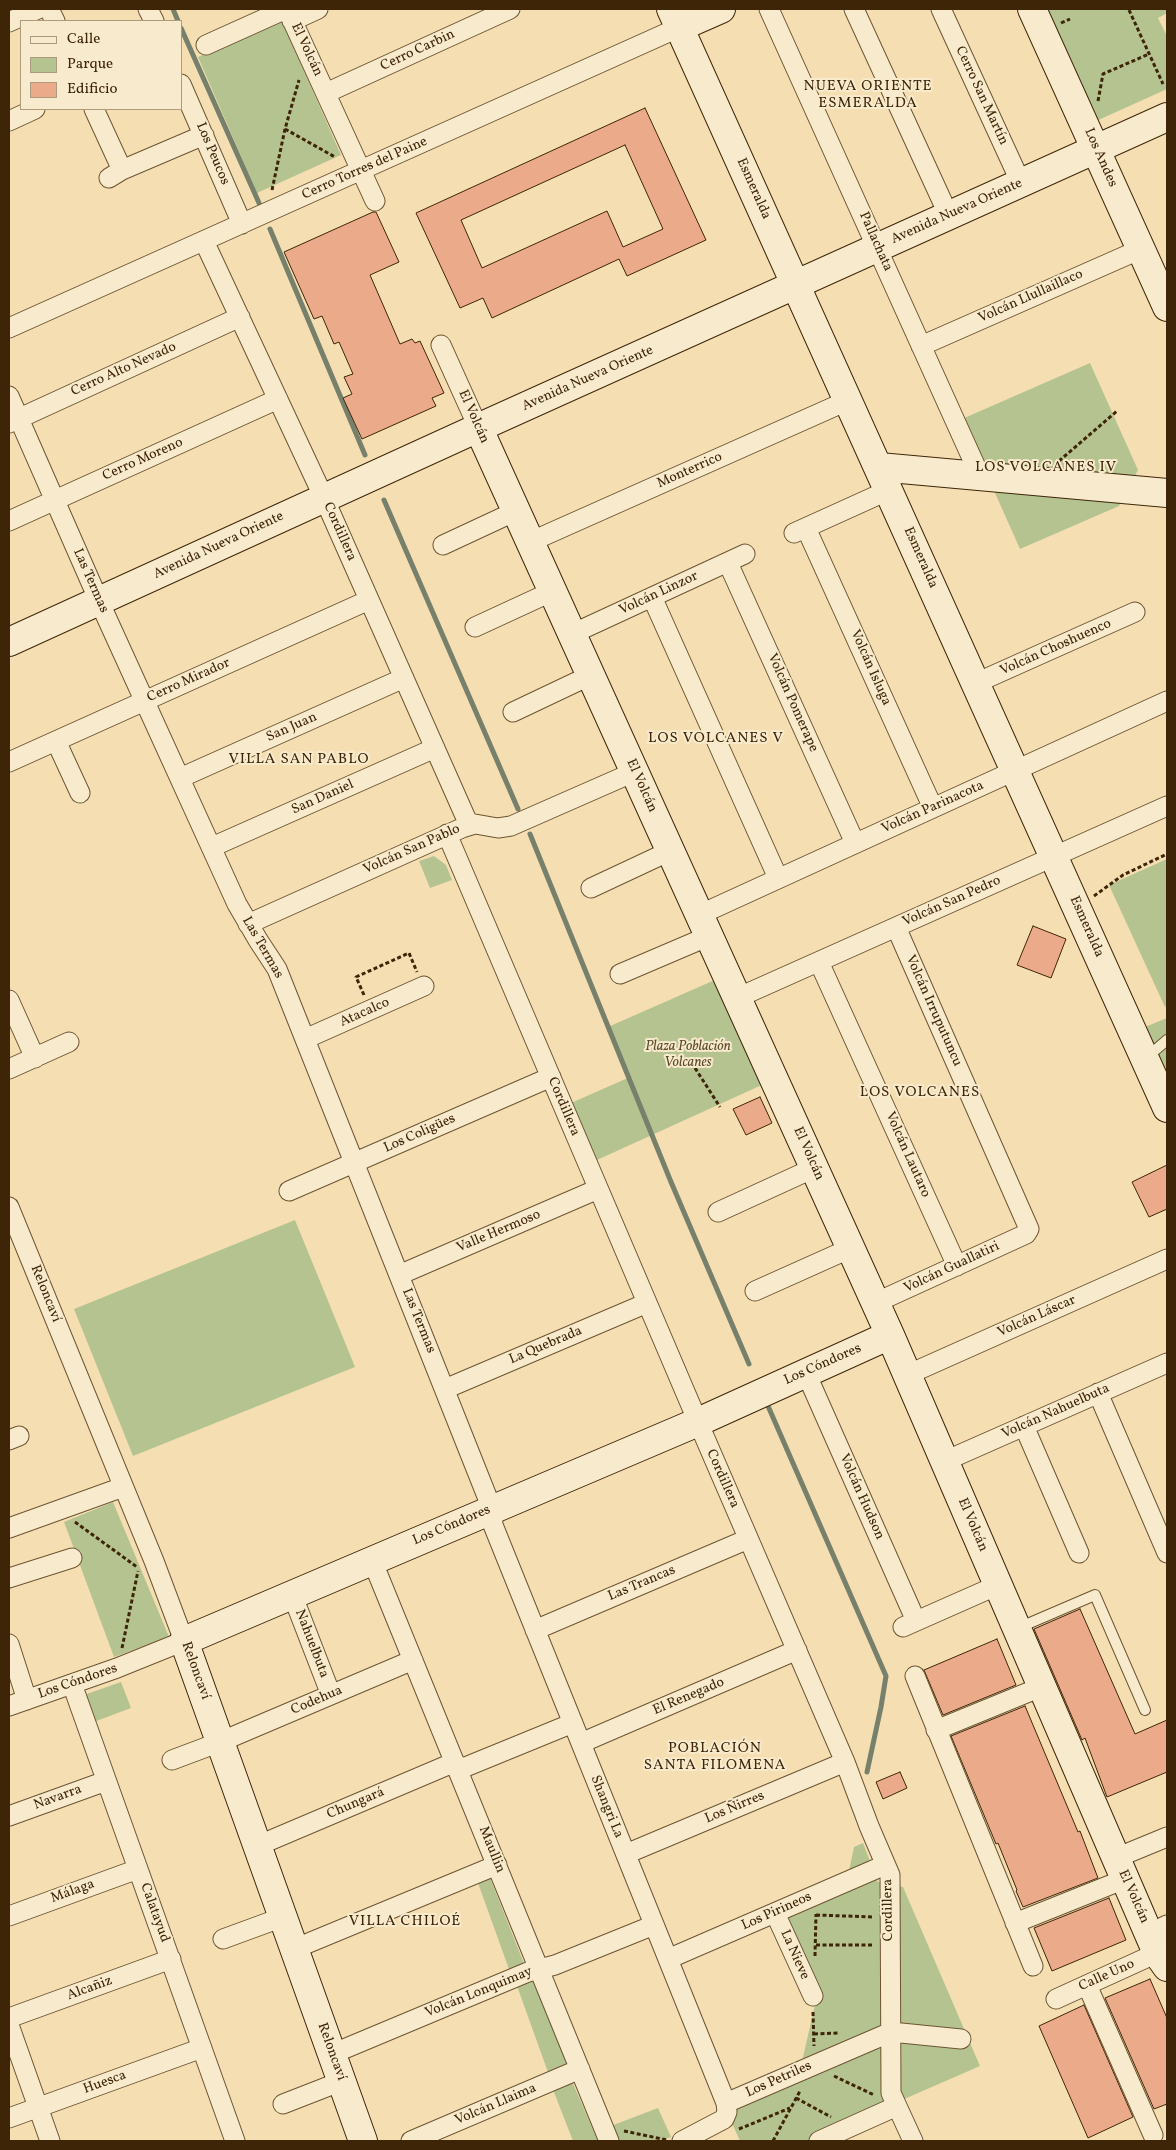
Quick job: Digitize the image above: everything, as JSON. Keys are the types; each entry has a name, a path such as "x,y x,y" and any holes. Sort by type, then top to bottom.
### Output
{"street":[{"path":"9,22 38,9"},
{"path":"206,45 288,13 318,9"},
{"name":"Cerro Carbin","path":"326,93 510,9"},
{"name":"Cerro Torres del Paine","path":"9,328 360,171 675,18 721,9"},
{"name":"Pallachata","path":"769,9 980,476"},
{"path":"854,9 949,216"},
{"name":"Cerro San Martín","path":"941,9 1021,183"},
{"name":"Los Andes","path":"1032,9 1141,249 1164,294"},
{"name":"El Volcán","path":"288,13 375,201"},
{"name":"Esmeralda","path":"675,18 1167,1108"},
{"name":"Los Peucos","path":"182,86 242,224"},
{"path":"9,121 33,110"},
{"path":"94,110 115,174 204,135"},
{"name":"Avenida Nueva Oriente","path":"9,642 1167,117"},
{"name":"Cordillera","path":"204,241 324,498 469,825"},
{"name":"Volcán Llullaillaco","path":"921,346 1141,249"},
{"name":"Cerro Alto Nevado","path":"14,421 240,318"},
{"name":"El Volcán","path":"441,345 876,1303 1121,1868 1161,1947"},
{"name":"Las Termas","path":"9,396 14,421 54,500 248,924 275,963 492,1509"},
{"name":"Cerro Moreno","path":"9,521 278,399"},
{"name":"Monterrico","path":"530,542 849,400"},
{"path":"884,478 980,476 1167,493"},
{"name":"Volcán Isluga","path":"884,478 800,530 934,808"},
{"path":"443,545 516,511"},
{"name":"Volcán Linzor","path":"572,634 745,554"},
{"name":"Volcán Pomerape","path":"728,562 855,844"},
{"path":"475,627 552,591"},
{"path":"652,597 778,878"},
{"name":"Cerro Mirador","path":"9,762 369,600"},
{"name":"Volcán Choshuenco","path":"976,683 1135,612"},
{"path":"513,712 591,675"},
{"name":"San Juan","path":"180,778 404,678"},
{"name":"Volcán Parinacota","path":"620,974 704,925 778,878 1167,701"},
{"path":"56,741 80,792"},
{"name":"San Daniel","path":"212,847 435,748"},
{"name":"Volcán San Pablo","path":"248,924 469,825 481,824 498,828 511,826 634,772"},
{"name":"Volcán San Pedro","path":"737,998 1167,806"},
{"name":"Cordillera","path":"447,834 845,1762 890,1875 891,2093 913,2141"},
{"path":"591,888 670,851"},
{"name":"Volcán Irruputuncu","path":"896,927 1028,1226 1028,1232"},
{"name":"Volcán Lautaro","path":"819,962 957,1266"},
{"name":"Atacalco","path":"305,1040 424,986"},
{"path":"9,1000 35,1058"},
{"path":"9,1069 69,1042"},
{"name":"Los Coligües","path":"289,1191 551,1077"},
{"path":"718,1212 814,1168"},
{"name":"Valle Hermoso","path":"399,1275 598,1189"},
{"name":"Reloncaví","path":"9,1206 184,1641 364,2141"},
{"name":"Volcán Guallatiri","path":"876,1303 1028,1232"},
{"path":"754,1291 851,1248"},
{"name":"Volcán Láscar","path":"907,1375 1167,1259"},
{"name":"La Quebrada","path":"445,1389 647,1303"},
{"name":"Los Cóndores","path":"9,1706 117,1668 184,1641 698,1422 890,1335"},
{"name":"Volcán Nahuelbuta","path":"945,1461 1167,1363"},
{"name":"Volcán Hudson","path":"806,1373 909,1624 998,1585"},
{"path":"1098,1394 1167,1552"},
{"path":"1024,1426 1079,1553"},
{"path":"9,1528 123,1487"},
{"name":"Shangri La","path":"492,1509 493,1526 668,1959 725,2111"},
{"name":"Las Trancas","path":"535,1630 748,1538"},
{"path":"9,1578 72,1558"},
{"name":"Maullin","path":"372,1560 606,2134"},
{"name":"Nahuelbuta","path":"292,1594 331,1695"},
{"path":"9,1644 27,1700"},
{"name":"El Renegado","path":"581,1743 797,1650"},
{"name":"Codehua","path":"172,1760 220,1742 413,1660"},
{"path":"915,1676 1033,1966"},
{"name":"Calatayud","path":"72,1684 202,2048 230,2140"},
{"path":"936,1730 1041,1687"},
{"name":"Chungará","path":"257,1846 456,1766 573,1723"},
{"name":"Los Ñirres","path":"626,1854 845,1762"},
{"name":"Navarra","path":"9,1816 106,1780"},
{"path":"1016,1923 1121,1868 1167,1837"},
{"path":"294,1949 497,1864"},
{"name":"Los Pirineos","path":"668,1959 885,1865"},
{"name":"Málaga","path":"9,1916 138,1869"},
{"name":"La Nieve","path":"775,1913 813,1996"},
{"path":"223,1939 283,1917"},
{"name":"Volcán Lonquimay","path":"332,2054 528,1972 555,1965 654,1925"},
{"name":"Calle Uno","path":"1056,1999 1161,1947"},
{"name":"Alcañiz","path":"9,2018 170,1960"},
{"path":"1087,1985 1153,2135"},
{"path":"9,2025 50,2141"},
{"path":"891,2032 960,2039"},
{"name":"Los Petriles","path":"682,2141 725,2111 813,2066 891,2032"},
{"name":"Huesca","path":"9,2118 202,2048"},
{"name":"Volcán Llaima","path":"412,2141 580,2070"},
{"path":"283,2104 342,2081"},
{"path":"819,2141 897,2106"}],"lane":[{"path":"1145,1059 1167,1040"},
{"path":"1017,1628 1095,1594 1145,1710"}],"path":[{"path":"1129,10 1163,84"},
{"path":"268,213 285,129 307,53"},
{"path":"1097,108 1103,74 1149,54"},
{"path":"285,129 360,171"},
{"path":"1036,481 1117,411"},
{"path":"1077,908 1123,875 1167,854"},
{"path":"371,1010 356,977 409,953 424,986"},
{"path":"695,1068 720,1107"},
{"path":"58,1510 139,1568 117,1668"},
{"path":"816,1916 890,1917"},
{"path":"816,1945 890,1946"},
{"path":"773,2141 813,2066 897,2106"},
{"path":"796,2098 850,2127"},
{"path":"725,2111 740,2130 790,2108"},
{"path":"606,2134 673,2141"}],"green space":[{"path":"1044,9 1167,9 1167,13 1158,18 1167,36 1167,89 1094,122"},
{"path":"282,21 341,155 257,193 198,57"},
{"path":"1090,363 1138,470 1119,506 1020,549 962,419"},
{"path":"434,856 446,865 452,880 430,888 419,861"},
{"path":"1167,859 1167,1006 1165,1007 1109,885"},
{"name":"Plaza Población Volcanes","path":"717,979 764,1084 597,1160 571,1103 630,1077 608,1027"},
{"path":"1167,1018 1167,1077 1145,1027"},
{"path":"295,1220 355,1367 133,1456 74,1309"},
{"path":"113,1502 169,1637 114,1657 64,1522"},
{"path":"121,1682 131,1708 91,1723 81,1696"},
{"path":"863,1843 878,1882 903,1887 980,2066 808,2141 740,2141 730,2119 735,2106 798,2079 817,1996 784,1915 845,1890 854,1847"},
{"path":"490,1878 525,1966 510,1972 478,1883"},
{"path":"533,1980 568,2067 549,2075 517,1986"},
{"path":"571,2079 598,2141 573,2141 552,2087"},
{"path":"658,2108 671,2137 659,2141 614,2141 608,2127"}],"building":[{"path":"645,108 706,240 627,276 619,259 492,318 483,298 460,308 416,213","holes":["625,145 663,229 623,247 607,211 482,268 461,220"]},
{"path":"376,212 399,262 370,275 400,344 412,339 415,343 420,341 444,393 432,398 436,406 362,439 343,398 352,394 344,377 353,374 339,342 334,344 322,316 314,319 284,252"},
{"path":"1033,926 1066,939 1051,978 1017,965"},
{"path":"760,1097 772,1123 746,1135 733,1109"},
{"path":"1167,1165 1167,1209 1149,1217 1132,1182"},
{"path":"1080,1609 1135,1734 1167,1720 1167,1772 1107,1797 1085,1738 1082,1740 1034,1629"},
{"path":"997,1639 1016,1685 943,1715 924,1670"},
{"path":"1025,1706 1078,1832 1080,1831 1098,1878 1023,1907 998,1843 996,1844 951,1736"},
{"path":"900,1772 907,1788 883,1799 876,1782"},
{"path":"1109,1898 1126,1940 1052,1971 1034,1928"},
{"path":"1150,1979 1167,2018 1167,2104 1154,2109 1105,1998"},
{"path":"1084,2005 1133,2117 1088,2138 1039,2026"}],"waterway":[{"path":"173,9 178,20"},
{"path":"182,30 259,203"},
{"path":"270,229 365,455"},
{"path":"384,500 518,809"},
{"path":"530,834 671,1182 749,1364"},
{"path":"768,1406 886,1676 867,1772"}],"district":[{"name":"NUEVA ORIENTE ESMERALDA","path":"868,96"},
{"name":"LOS VOLCANES IV","path":"1046,468"},
{"name":"LOS VOLCANES V","path":"716,739"},
{"name":"VILLA SAN PABLO","path":"299,760"},
{"name":"LOS VOLCANES","path":"920,1093"},
{"name":"POBLACIÓN SANTA FILOMENA","path":"715,1758"},
{"name":"VILLA CHILOÉ","path":"405,1922"}]}
